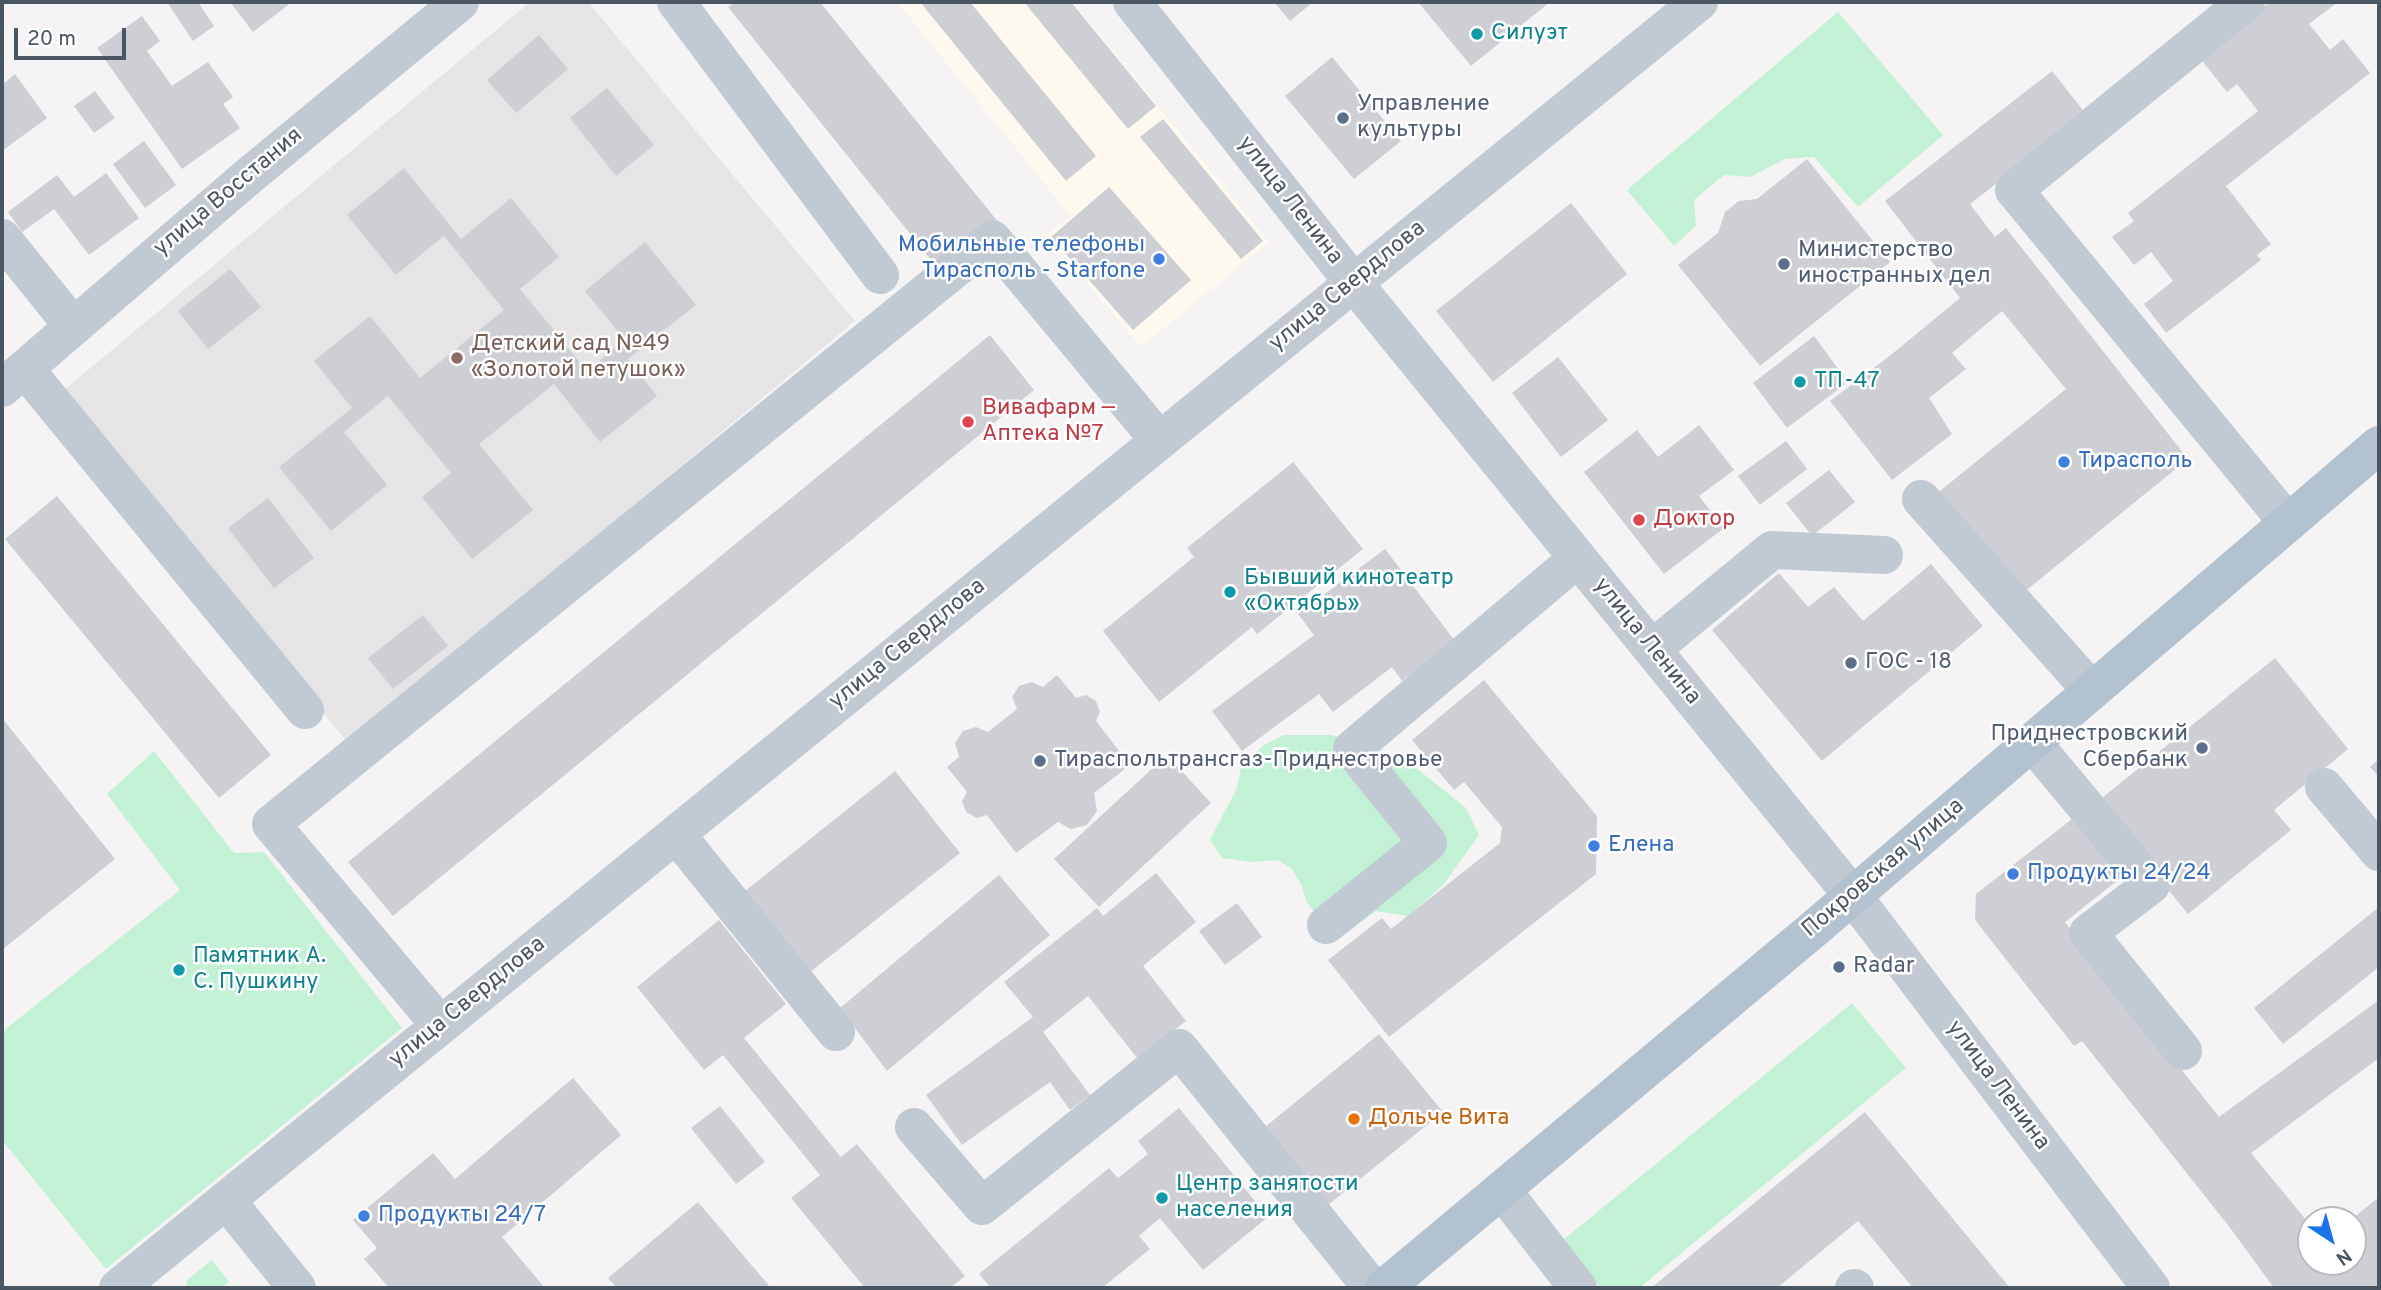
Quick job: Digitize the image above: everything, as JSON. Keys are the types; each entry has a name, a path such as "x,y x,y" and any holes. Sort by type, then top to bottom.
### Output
{"main road":[{"name":"Покровская улица","path":"1384,1288 1853,896 2379,445"}],"street":[{"name":"улица Восстания","path":"13,379 250,175 460,2"},
{"path":"677,2 880,275"},
{"name":"улица Ленина","path":"1132,2 1353,282 1853,896 2151,1288"},
{"name":"улица Свердлова","path":"118,1288 1699,2"},
{"path":"2246,2 2014,190 2288,523"},
{"path":"2,239 73,326"},
{"path":"440,1026 271,824 992,239 1159,440"},
{"path":"13,379 305,710"},
{"path":"1921,499 2092,691"},
{"path":"1652,649 1772,550 1884,555"},
{"path":"1326,925 1428,843 1352,749 1578,558"},
{"path":"2032,742 2151,885 2088,933 2183,1051"},
{"path":"2324,787 2379,852"},
{"path":"676,834 836,1032"},
{"path":"914,1127 982,1206 1179,1048 1372,1288"},
{"path":"1502,1189 1578,1288"},
{"path":"226,1200 297,1288"}],"shaded area":[{"name":"Детский сад №49 «Золотой петушок»","path":"530,2 588,2 855,321 348,743 58,395"},
{"path":"897,2 1073,2 1269,242 1141,347 1046,235 1070,215"}],"green space":[{"path":"1838,12 1943,135 1858,207 1814,157 1785,159 1750,177 1724,175 1694,200 1696,226 1674,246 1627,190"},
{"path":"1284,735 1332,735 1405,759 1466,808 1479,835 1443,885 1408,916 1376,911 1345,934 1319,918 1306,901 1302,886 1292,869 1278,860 1251,862 1222,858 1210,840 1237,788 1242,764 1264,745"},
{"path":"154,751 234,853 264,852 402,1028 106,1269 2,1140 2,1032 180,890 107,794"},
{"path":"1852,1003 1906,1068 1639,1288 1601,1288 1562,1241"},
{"path":"212,1260 229,1282 221,1288 186,1288 187,1280"}],"building":[{"path":"167,2 198,2 214,26 193,41"},
{"path":"230,2 292,2 253,32"},
{"path":"735,2 820,2 999,223 940,271 728,7"},
{"path":"920,2 970,2 1096,156 1066,181"},
{"path":"1024,2 1071,2 1156,106 1128,129"},
{"path":"1274,2 1313,2 1290,21"},
{"name":"Силуэт","path":"1418,2 1550,2 1471,66"},
{"path":"2270,2 2338,2 2309,24 2330,50 2343,39 2370,73 2226,186 2271,244 2257,255 2261,260 2166,333 2144,304 2173,281 2151,252 2134,265 2112,237 2134,221 2128,213 2258,111 2237,84 2227,92 2199,57"},
{"path":"142,16 160,41 147,51 172,86 208,62 233,97 223,104 240,128 182,169 97,48"},
{"path":"539,35 568,69 516,113 487,80"},
{"name":"Управление культуры","path":"1332,57 1401,141 1354,179 1285,96"},
{"path":"2052,71 2086,114 1970,204 1995,237 2006,228 2188,459 2018,597 1935,495 2066,389 2002,311 1952,353 1966,369 1929,398 1952,434 1892,480 1830,401 1960,298 1885,201"},
{"path":"15,74 47,118 2,151 2,85"},
{"path":"607,88 654,145 616,176 570,118"},
{"path":"95,91 115,118 94,133 74,106"},
{"path":"1163,119 1263,241 1241,259 1140,137"},
{"path":"144,141 176,185 145,208 113,164"},
{"name":"Министерство иностранных дел","path":"1807,159 1890,262 1760,366 1678,265 1718,233 1725,212 1739,201 1757,199"},
{"path":"404,168 461,239 511,198 559,257 520,289 587,371 625,340 585,291 645,242 696,305 628,359 657,396 600,442 554,384 479,444 533,510 472,559 422,497 451,473 388,396 344,432 387,485 331,531 279,467 352,408 314,361 370,316 420,378 504,310 444,236 396,275 347,215"},
{"path":"106,173 139,218 89,255 54,209 22,232 8,212 57,175 74,197"},
{"path":"1109,187 1191,280 1133,330 1051,237"},
{"path":"1571,203 1627,274 1493,382 1436,311"},
{"path":"230,269 261,307 208,349 178,311"},
{"path":"990,335 1034,390 393,916 348,862"},
{"name":"ТП-47","path":"1814,336 1848,382 1787,428 1753,383"},
{"path":"1558,357 1608,420 1561,457 1512,393"},
{"path":"1699,425 1734,470 1699,496 1724,528 1664,574 1584,472 1637,430 1658,457"},
{"path":"1786,441 1807,469 1760,505 1738,476"},
{"name":"Бывший кинотеатр «Октябрь»","path":"1293,462 1363,549 1257,634 1252,627 1159,702 1103,631 1194,557 1187,548"},
{"path":"1829,470 1855,502 1812,536 1786,503"},
{"path":"57,496 271,755 219,798 5,539"},
{"path":"268,498 314,558 274,588 228,528"},
{"path":"1385,549 1455,641 1402,681 1392,667 1333,712 1319,694 1242,751 1212,711 1314,635 1298,614"},
{"path":"1931,564 1983,626 1822,761 1712,630 1779,573 1808,607 1834,587 1863,621"},
{"path":"423,615 448,646 393,689 368,658"},
{"path":"2275,658 2348,749 2274,810 2291,830 2188,914 2097,802"},
{"name":"Тираспольтрансгаз-Приднестровье","path":"1057,675 1076,698 1086,695 1096,701 1100,712 1096,721 1130,765 1094,793 1097,811 1087,825 1071,829 1058,822 1016,853 987,815 977,818 966,812 962,801 967,792 947,767 959,757 955,743 963,731 976,727 988,732 1017,709 1012,697 1019,686 1032,682 1043,687"},
{"path":"1484,680 1597,816 1596,874 1389,1037 1328,960 1382,918 1391,929 1500,843 1502,827 1464,782 1454,790 1412,740"},
{"path":"2,718 115,859 2,950"},
{"path":"1167,755 1211,803 1099,907 1054,859"},
{"path":"2379,759 2379,777 2370,767"},
{"path":"895,771 960,853 809,973 744,892"},
{"path":"2081,812 2128,872 2065,922 2219,1117 2379,1000 2379,1058 2251,1153 2297,1209 2297,1276 2367,1276 2367,1207 2378,1198 2379,1288 2274,1288 2231,1229 2082,1041 2074,1046 1975,920 1976,894"},
{"path":"1156,873 1196,922 1143,966 1186,1021 1138,1059 1088,996 1043,1032 1090,1095 1070,1110 1050,1082 962,1145 926,1095 1033,1017 1004,982 1097,908 1103,916"},
{"path":"999,875 1050,935 887,1071 840,1008"},
{"path":"1237,903 1262,937 1225,965 1199,931"},
{"path":"2379,907 2379,967 2283,1044 2254,1008"},
{"path":"719,920 786,1004 744,1038 841,1157 857,1144 965,1276 950,1288 865,1288 791,1198 820,1175 723,1055 704,1070 637,987"},
{"name":"Дольче Вита","path":"1379,1034 1443,1112 1328,1205 1265,1127"},
{"path":"573,1078 621,1135 502,1237 545,1288 389,1288 364,1259 377,1248 353,1220 433,1153 455,1179"},
{"path":"720,1106 765,1162 736,1184 691,1128"},
{"name":"Центр занятости населения","path":"1179,1108 1268,1217 1203,1270 1160,1218 1139,1236 1150,1249 1102,1288 991,1288 979,1274 1109,1168 1118,1178 1148,1154 1138,1141"},
{"path":"1865,1112 2010,1288 1913,1288 1858,1221 1777,1288 1651,1288"},
{"path":"698,1202 771,1288 617,1288 608,1278"}],"place":[{"name":"Силуэт","path":"1477,34"},
{"name":"Управление культуры","path":"1343,118"},
{"name":"Мобильные телефоны Тирасполь - Starfone","path":"1159,259"},
{"name":"Министерство иностранных дел","path":"1784,264"},
{"name":"Детский сад №49 «Золотой петушок»","path":"457,358"},
{"name":"ТП-47","path":"1800,382"},
{"name":"Вивафарм — Аптека №7","path":"968,422"},
{"name":"Тирасполь","path":"2064,462"},
{"name":"Доктор","path":"1639,520"},
{"name":"Бывший кинотеатр «Октябрь»","path":"1230,592"},
{"name":"ГОС - 18","path":"1851,663"},
{"name":"Приднестровский Сбербанк","path":"2202,748"},
{"name":"Тираспольтрансгаз-Приднестровье","path":"1040,761"},
{"name":"Елена","path":"1594,846"},
{"name":"Продукты 24/24","path":"2013,874"},
{"name":"Radar","path":"1839,967"},
{"name":"Памятник А. С. Пушкину","path":"179,970"},
{"name":"Дольче Вита","path":"1354,1119"},
{"name":"Центр занятости населения","path":"1162,1198"},
{"name":"Продукты 24/7","path":"364,1216"}]}
